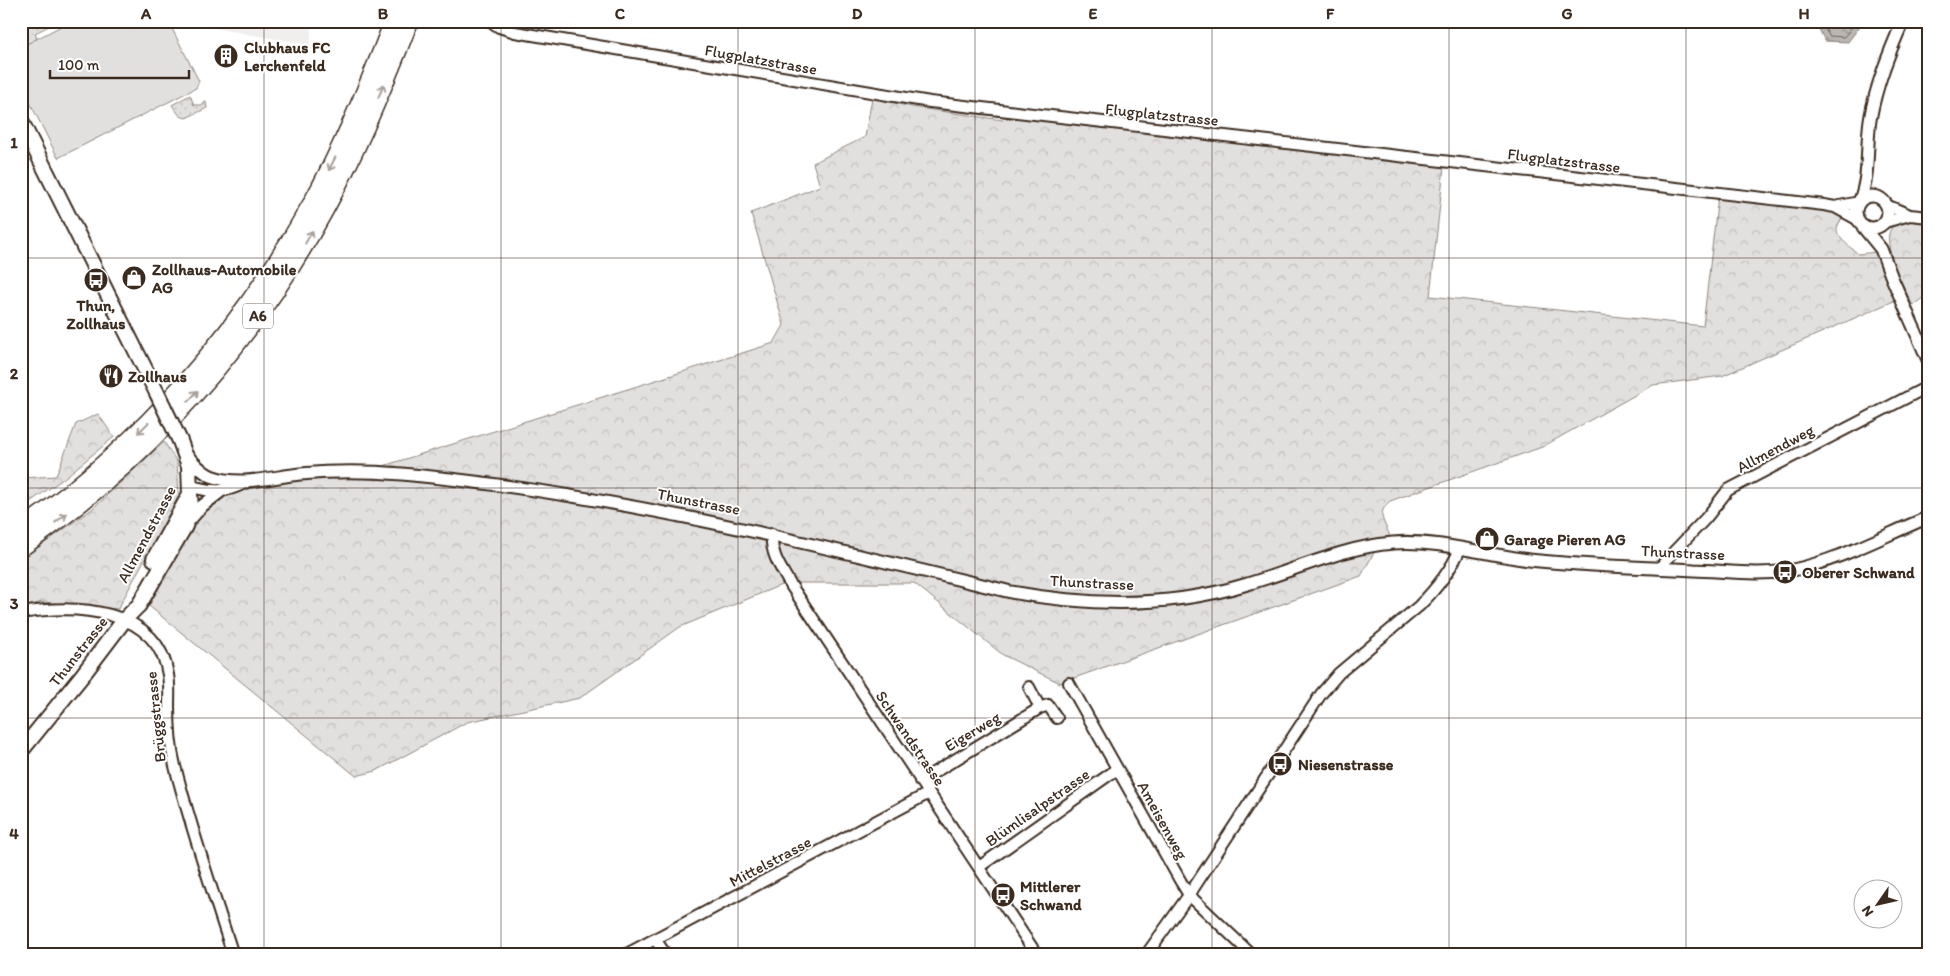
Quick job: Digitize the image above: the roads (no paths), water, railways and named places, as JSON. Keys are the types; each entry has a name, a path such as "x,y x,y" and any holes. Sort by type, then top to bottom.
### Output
{"highway":[{"name":"A6","path":"21,530 82,483 139,432 192,376 248,305 295,234 334,160 356,113 394,21"},
{"name":"A6","path":"21,547 91,494 149,442 203,384 255,319 302,248 336,188 375,105 409,21"}],"main road":[{"name":"Allmendstrasse","path":"21,121 183,447 190,490 172,530 131,600 125,619"},
{"path":"185,526 191,509 190,490"},
{"name":"Allmendstrasse","path":"125,619 139,605 185,526"},
{"name":"Thunstrasse","path":"21,751 125,619"}],"street":[{"name":"Flugplatzstrasse","path":"490,21 499,27 515,32 930,102 1835,207 1860,201"},
{"path":"1903,21 1885,65 1873,106 1868,143 1867,176 1855,211 1860,223 1881,249 1928,360"},
{"path":"1867,176 1888,213 1883,224 1881,249"},
{"path":"1860,201 1868,196 1882,200 1910,215 1929,217"},
{"name":"Flugplatzstrasse","path":"1835,207 1860,223"},
{"path":"1860,223 1874,228 1910,215"},
{"name":"Allmendweg","path":"1660,568 1706,518 1728,490 1929,386"},
{"name":"Thunstrasse","path":"183,447 205,472 231,480 248,481 324,472 381,472 613,502 772,534 1011,592 1049,599 1102,603 1160,601 1234,588 1344,552 1376,544 1414,543 1534,560 1660,568 1755,572 1791,570 1834,557 1929,517"},
{"name":"Thunstrasse","path":"190,490 231,480"},
{"name":"Thunstrasse","path":"185,526 202,506 220,492 248,481"},
{"path":"190,490 220,492"},
{"name":"Schwandstrasse","path":"772,534 772,550 778,563 920,781 1037,955"},
{"path":"1146,955 1189,895 1321,694 1346,667 1420,606 1437,586 1460,549"},
{"name":"Brüggstrasse","path":"21,613 81,610 105,613 125,619 152,641 165,662 170,687 169,730 173,756 233,955"},
{"name":"Ameisenweg","path":"1069,683 1189,895 1252,955"},
{"path":"1029,687 1040,708 1048,704 1057,718"},
{"name":"Eigerweg","path":"920,781 1040,708"},
{"name":"Blümlisalpstrasse","path":"979,867 1113,772"},
{"name":"Mittelstrasse","path":"625,955 929,793"},
{"path":"655,939 666,955"}],"water":[{"path":"1815,21 1863,22 1848,42 1825,41"}],"place":[{"name":"Clubhaus FC Lerchenfeld","path":"226,56"},
{"name":"Zollhaus-Automobile AG","path":"134,278"},
{"name":"Thun, Zollhaus","path":"96,280"},
{"name":"Zollhaus","path":"111,376"},
{"name":"Garage Pieren AG","path":"1487,539"},
{"name":"Oberer Schwand","path":"1785,572"},
{"name":"Niesenstrasse","path":"1280,764"},
{"name":"Mittlerer Schwand","path":"1003,895"}]}
